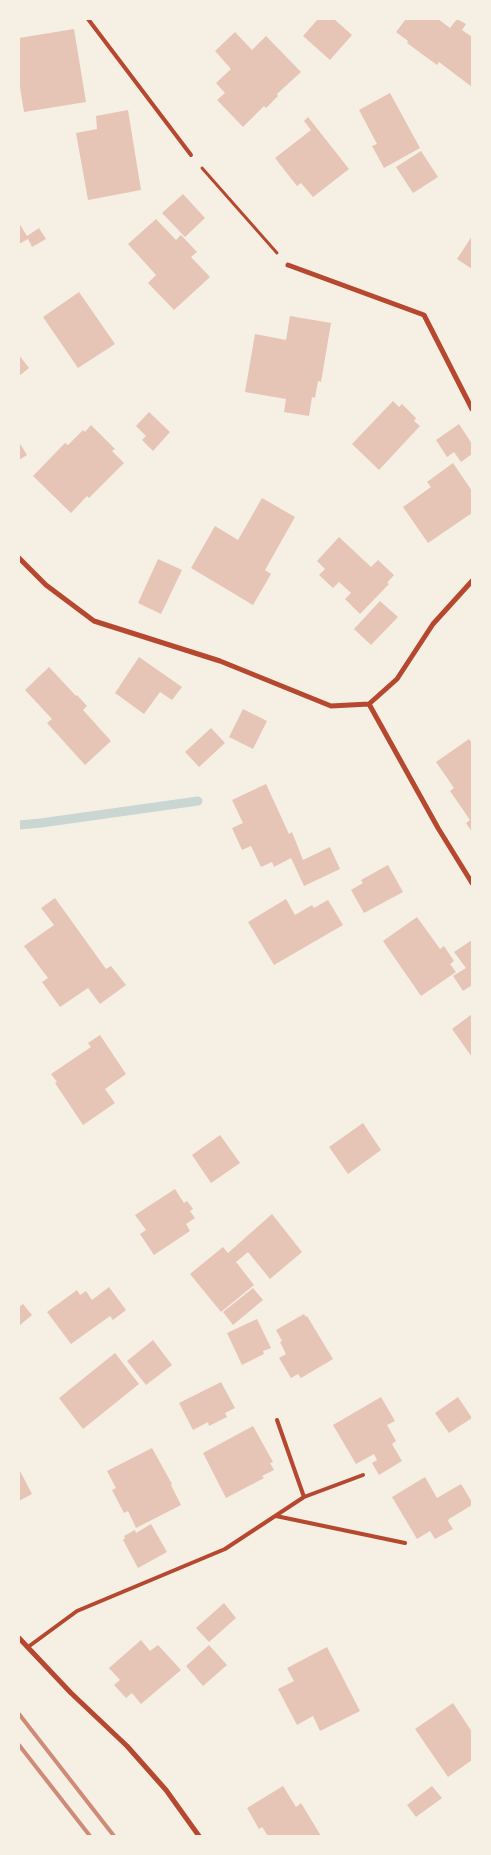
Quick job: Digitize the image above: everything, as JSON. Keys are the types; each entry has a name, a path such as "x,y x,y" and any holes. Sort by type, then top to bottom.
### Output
{"street":[{"path":"288,265 424,315 472,409"},
{"path":"19,558 46,586 94,621 220,661 331,706 369,704 397,680 433,624 472,581"},
{"path":"369,704 438,828 472,883"},
{"path":"19,1638 71,1693 127,1746 166,1790 200,1836"}],"lane":[{"path":"88,19 191,155"},
{"path":"277,1420 304,1497"},
{"path":"28,1647 77,1611 225,1549 304,1497 364,1475"},
{"path":"276,1516 405,1543"}],"path":[{"path":"191,155 288,265"}],"building":[{"path":"318,19 334,19 352,35 330,60 303,36"},
{"path":"406,19 438,19 450,28 457,19 466,24 462,30 472,37 472,87 439,62 437,65 407,43 408,41 396,32"},
{"path":"74,29 86,102 24,112 19,81 19,38"},
{"path":"235,32 252,50 266,36 301,72 277,94 278,96 266,108 264,106 243,127 217,100 225,93 216,83 231,69 215,51"},
{"path":"390,93 420,148 384,168 372,146 377,144 359,110"},
{"path":"128,110 141,190 88,200 76,133 97,129 96,116"},
{"path":"308,117 349,169 313,197 301,183 297,186 275,158 311,130 304,121"},
{"path":"421,151 438,177 413,193 396,167"},
{"path":"183,194 205,218 185,237 162,213"},
{"path":"156,219 176,240 181,235 197,252 191,257 210,277 174,310 148,283 156,275 128,244"},
{"path":"19,223 27,236 39,228 46,239 32,247 28,239 19,244"},
{"path":"472,236 472,269 457,259"},
{"path":"79,292 115,344 78,368 43,317"},
{"path":"290,316 331,323 321,382 318,381 315,398 312,397 309,416 284,412 286,399 245,392 255,334 286,340"},
{"path":"19,355 29,368 19,376"},
{"path":"393,401 399,407 402,404 416,418 414,421 420,426 379,470 352,444"},
{"path":"149,412 170,432 153,451 142,440 146,436 136,426"},
{"path":"459,424 472,444 472,454 461,462 454,452 447,457 436,440"},
{"path":"91,425 115,449 112,451 124,463 71,513 33,476 65,443 68,445"},
{"path":"19,442 27,455 19,460"},
{"path":"453,463 472,491 472,513 428,543 403,507 431,487 427,482"},
{"path":"262,498 295,517 265,570 271,574 253,605 191,568 215,526 238,540"},
{"path":"339,537 371,567 378,560 394,575 387,583 389,584 360,614 345,599 351,593 339,582 333,588 319,575 325,569 317,561"},
{"path":"158,559 182,570 161,614 138,603"},
{"path":"380,601 398,617 371,645 354,629"},
{"path":"139,657 182,687 172,700 160,692 144,714 115,693"},
{"path":"49,667 87,706 83,710 111,741 85,765 47,723 52,719 25,690"},
{"path":"243,709 267,721 253,749 229,737"},
{"path":"211,728 225,743 199,767 185,752"},
{"path":"469,739 472,743 472,832 466,823 470,820 450,791 454,788 436,762"},
{"path":"266,784 289,834 292,832 303,860 330,847 340,869 304,886 291,858 274,867 272,862 261,867 251,846 242,850 232,828 243,823 232,800"},
{"path":"388,865 403,892 364,913 351,890 363,883 361,880"},
{"path":"55,898 106,969 111,966 126,985 100,1004 88,988 60,1007 42,982 48,978 24,946 54,925 41,908"},
{"path":"286,899 295,915 312,905 314,908 328,900 343,925 274,965 248,922"},
{"path":"417,917 440,949 444,946 454,961 450,964 456,972 421,996 383,941"},
{"path":"472,940 472,985 463,991 453,976 466,968 454,952"},
{"path":"472,1014 472,1057 452,1029"},
{"path":"100,1035 126,1074 105,1089 115,1103 83,1125 51,1074 91,1047 88,1043"},
{"path":"363,1123 381,1150 348,1174 329,1147"},
{"path":"220,1135 240,1163 211,1183 192,1155"},
{"path":"175,1189 184,1203 187,1201 193,1209 190,1211 195,1218 186,1224 190,1231 154,1255 140,1234 146,1230 135,1215"},
{"path":"272,1214 302,1252 270,1279 248,1252 236,1262 254,1285 221,1312 190,1274 223,1247 228,1253"},
{"path":"109,1287 126,1310 113,1320 110,1316 71,1344 47,1312 77,1290 80,1295 86,1291 92,1300"},
{"path":"253,1288 263,1300 233,1325 223,1312"},
{"path":"23,1304 32,1315 19,1326 19,1307"},
{"path":"304,1314 333,1359 301,1378 298,1374 291,1378 279,1358 286,1354 276,1330"},
{"path":"257,1319 271,1348 263,1351 264,1354 242,1365 227,1333"},
{"path":"153,1340 172,1365 146,1385 127,1361"},
{"path":"115,1353 139,1384 83,1429 59,1398"},
{"path":"221,1382 235,1408 225,1413 227,1417 209,1426 208,1422 193,1430 179,1403"},
{"path":"381,1397 395,1421 387,1425 396,1441 392,1444 402,1461 379,1475 372,1463 377,1460 374,1454 356,1464 333,1425"},
{"path":"458,1397 472,1418 449,1433 435,1413"},
{"path":"253,1426 273,1462 270,1463 274,1470 262,1476 264,1478 226,1498 203,1453"},
{"path":"152,1448 172,1484 181,1505 136,1528 128,1511 124,1513 112,1490 116,1488 107,1471"},
{"path":"19,1469 32,1494 19,1501"},
{"path":"425,1477 437,1498 461,1484 472,1502 472,1505 449,1519 448,1521 453,1529 435,1539 430,1531 417,1539 392,1497"},
{"path":"151,1524 167,1552 138,1568 123,1540 124,1536 135,1530 136,1533"},
{"path":"224,1603 236,1618 209,1642 196,1628"},
{"path":"141,1640 150,1651 158,1645 181,1670 141,1704 132,1693 126,1698 114,1685 120,1680 109,1668"},
{"path":"209,1645 227,1665 203,1686 186,1666"},
{"path":"327,1647 360,1711 320,1731 313,1716 297,1725 278,1689 294,1681 287,1668"},
{"path":"453,1703 472,1732 472,1760 448,1777 415,1729"},
{"path":"283,1786 296,1807 301,1803 321,1836 268,1836 262,1827 259,1829 247,1808"},
{"path":"432,1786 442,1798 416,1817 407,1805"}],"waterway":[{"path":"19,825 198,801"}],"railway":[{"path":"19,1714 114,1836"},
{"path":"19,1745 90,1836"}]}
